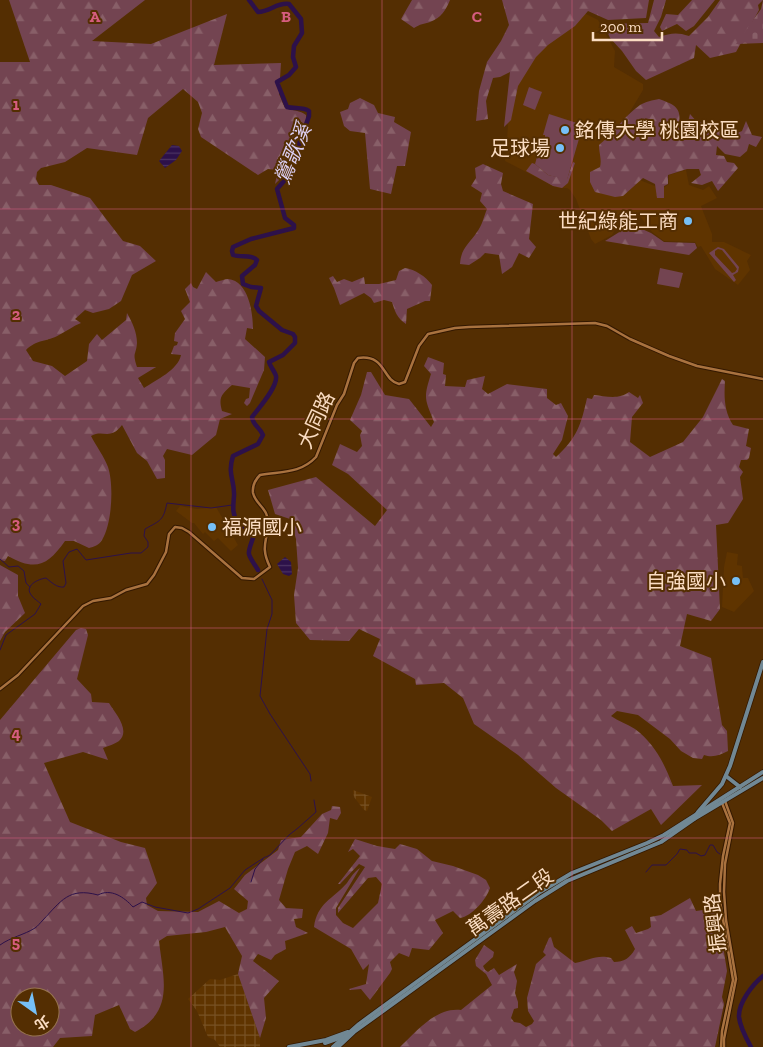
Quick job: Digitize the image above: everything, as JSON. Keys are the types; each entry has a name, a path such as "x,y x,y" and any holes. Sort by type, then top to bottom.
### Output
{"main road":[{"name":"萬壽路二段","path":"353,1031 535,901 567,881 648,848 694,819 717,791 726,776 763,662"},
{"path":"694,819 757,779 763,772"},
{"path":"726,776 740,787"},
{"path":"698,812 723,800 740,787 763,778"},
{"path":"717,791 723,800"},
{"name":"萬壽路二段","path":"347,1036 540,892 572,873 647,844 698,812"},
{"path":"289,1047 326,1040 353,1031"},
{"path":"331,1042 335,1047 347,1036"},
{"path":"303,1047 331,1042 347,1036"}],"street":[{"name":"大同路","path":"0,689 18,676 83,606 93,601 116,596 126,590 143,586 150,582 166,552 170,532 175,527 189,532 237,575 246,580 254,579 270,567 265,557 264,549 268,518 266,511 256,501 253,484 260,475 297,470 316,457 337,405 344,394 354,363 358,358 375,360 396,384 400,384 405,382 419,346 428,334 469,327 595,323 607,326 641,344 691,364 763,379"},
{"name":"振興路","path":"722,1047 722,1031 733,980 720,901 723,856 730,823 723,800"}],"shaded area":[{"name":"銘傳大學 桃園校區","path":"582,12 598,20 615,51 614,67 643,84 643,90 628,115 621,133 627,175 655,186 662,191 669,184 669,175 686,170 689,185 703,190 709,186 717,198 701,206 712,234 712,242 724,242 751,255 747,261 750,270 738,285 715,269 701,246 698,247 695,242 664,241 652,232 640,216 626,217 618,224 612,235 595,244 591,239 576,199 570,190 553,186 505,161 508,126 505,116 508,94 528,49"},
{"path":"172,145 179,146 182,151 176,160 165,168 159,161"},
{"name":"福源國小","path":"180,506 197,509 216,507 238,545 231,551 218,538 214,541 205,532 203,534 194,523 176,511"},
{"name":"自強國小","path":"727,552 738,554 737,565 742,566 743,578 748,578 754,591 734,612 722,607 724,567"},
{"path":"285,557 291,562 292,574 289,576 283,574 277,564"},
{"path":"353,790 372,797 367,811 364,810 354,797"},
{"path":"238,974 260,1038 260,1047 220,1047 215,1040 208,1037 197,1011 188,999 210,979 220,980"}],"green space":[{"path":"9,0 145,0 92,41 151,44 227,14 214,65 281,63 279,94 285,108 299,111 306,115 306,120 286,161 283,176 275,184 278,170 268,169 258,175 201,137 198,129 202,113 198,102 183,89 148,118 137,155 87,148 65,162 41,168 37,172 36,179 39,185 51,185 90,198 123,241 140,246 156,261 132,275 121,301 109,309 93,313 85,310 75,319 81,323 55,337 30,346 26,350 33,361 52,366 65,376 87,361 89,344 97,334 102,340 126,320 127,313 136,335 135,356 137,367 156,367 138,378 144,388 171,370 179,360 181,355 171,354 178,342 174,341 175,333 185,319 181,311 190,302 185,289 191,283 197,289 206,272 216,282 228,279 235,281 241,286 248,299 252,315 253,329 247,328 245,339 265,357 264,370 250,403 247,406 244,403 249,398 250,388 232,385 223,393 220,402 222,411 232,414 220,419 216,435 192,455 167,449 163,456 165,460 165,478 157,479 147,461 137,453 122,425 118,430 110,434 95,434 91,436 108,467 111,484 110,515 102,540 89,548 74,541 65,541 47,561 34,565 26,564 8,556 5,561 0,560 0,62 30,62"},
{"path":"412,0 450,0 440,16 414,28 401,19"},
{"path":"502,0 649,0 646,18 608,20 588,11 575,26 548,45 536,57 518,86 511,120 504,127 510,72 493,78 486,101 488,119 476,121 479,91 487,62 509,25"},
{"path":"654,0 666,0 654,31 659,37 674,34 689,36 708,17 720,0 763,0 758,5 759,10 736,52 710,58 696,45 694,58 646,80 636,71 610,38 604,24 648,23"},
{"path":"692,0 715,0 694,26 686,31 677,24 662,31 660,27 666,14 678,15"},
{"path":"763,0 763,43 736,44 761,9"},
{"path":"529,87 542,92 535,110 523,105"},
{"path":"360,98 374,105 378,113 395,117 394,122 411,132 405,166 397,166 391,194 370,189 365,133 350,131 344,126 340,112 348,109 350,103"},
{"path":"659,99 675,106 677,109 680,117 679,129 686,130 690,114 697,122 707,123 718,128 730,128 735,134 742,131 746,121 752,135 762,137 756,147 749,144 747,151 740,157 725,154 717,146 716,155 724,156 727,162 734,163 738,168 718,191 712,181 702,185 691,183 701,175 699,169 687,169 668,175 668,184 664,186 664,198 657,198 655,184 643,178 623,196 615,197 595,192 590,182 590,172 600,167 599,145 634,109 644,103"},
{"path":"549,114 583,125 567,180 548,175 535,164 540,146 545,142 545,135 543,135"},
{"path":"573,162 575,163 568,183 562,188 553,186 526,171 532,163 548,175 567,179"},
{"path":"483,164 503,173 501,184 503,191 533,204 529,239 536,247 529,258 519,253 512,267 502,274 499,255 485,253 469,265 460,264 464,250 479,230 487,209 480,201 482,193 471,186 476,178 475,168"},
{"path":"626,222 651,233 664,242 695,243 697,248 689,255 605,241 621,231"},
{"path":"718,247 724,249 739,267 738,272 733,275 736,280 734,282 709,253","holes":["718,249 722,250 737,269 735,272 732,273 715,255 715,251"]},
{"path":"405,268 420,274 432,285 430,301 425,301 407,309 406,324 400,319 392,302 384,300 374,303 364,293 340,305 329,278 333,276 337,282 344,279 352,282 364,277 365,284 379,284 396,280 399,271"},
{"path":"660,268 683,273 679,288 657,284"},
{"path":"428,357 444,363 445,386 465,387 467,380 485,376 482,389 488,394 507,384 547,389 547,398 556,405 561,403 568,416 562,440 553,454 556,457 569,444 577,430 583,416 587,398 592,399 594,395 616,397 629,392 638,398 640,395 643,403 632,417 630,442 650,457 683,442 703,417 722,379 725,381 725,404 730,420 733,425 749,429 746,446 751,448 749,458 741,460 739,467 743,472 740,477 743,499 728,523 716,525 720,609 711,621 687,614 680,646 711,658 722,725 727,731 728,751 716,756 704,755 702,759 693,758 681,751 670,739 638,715 617,711 611,716 635,729 648,741 662,762 673,786 702,785 661,825 651,809 612,831 601,820 556,788 518,755 474,724 463,698 444,683 416,685 415,679 373,656 380,639 359,629 349,641 310,640 296,623 294,595 298,568 296,539 290,519 275,514 268,490 316,477 375,526 387,510 348,474 332,465 340,444 357,452 362,446 360,435 362,431 350,420 361,395 367,372 371,372 385,395 409,399 431,427 434,422 427,403 426,394 431,374 424,366"},
{"path":"0,565 18,575 18,596 25,613 5,632 0,641"},
{"path":"86,629 88,635 77,679 91,694 92,702 109,703 123,727 122,737 119,741 103,748 108,760 83,752 44,763 70,822 121,842 145,848 157,883 146,898 147,905 158,911 198,912 219,901 239,913 247,909 248,901 234,889 245,875 278,850 281,840 301,837 322,814 331,810 332,806 340,807 341,813 337,820 330,818 328,833 318,854 307,846 295,852 279,900 286,908 303,909 302,918 294,919 296,927 308,933 285,941 286,949 275,955 271,960 258,954 253,961 279,981 264,998 266,1018 260,1038 238,974 242,956 225,927 206,932 167,936 159,941 164,981 161,1004 148,1024 135,1032 130,1029 119,1005 95,1015 92,1036 60,1038 53,1047 0,1047 0,720 76,630"},
{"path":"355,839 395,849 400,844 417,849 432,861 478,875 486,880 490,888 482,902 465,917 460,918 453,911 435,920 443,933 429,950 412,948 409,957 399,953 390,962 392,969 390,973 370,1000 361,989 349,989 366,984 369,964 363,970 351,949 314,927 318,912 360,868 336,908 336,915 343,923 353,928 378,903 382,884 376,877 368,878 338,913 338,908 365,867 359,864 338,884 360,856 353,849 348,852"},
{"path":"690,898 696,911 717,908 727,971 722,997 724,1004 715,1047 400,1047 420,1027 435,1016 443,1012 461,1010 492,985 486,974 476,966 475,960 484,945 494,952 493,957 483,966 488,972 494,968 499,975 517,964 514,972 517,981 515,993 518,1008 514,1009 511,1018 514,1022 526,1027 534,1021 528,1011 527,998 536,964 546,955 543,952 549,938 551,937 554,947 575,963 601,957 611,958 614,962 621,961 629,957 635,949 625,930 632,926 636,933 648,929 651,927 650,917 661,915"}],"waterway":[{"name":"鶯歌溪","path":"249,0 258,12 281,4 289,4 301,19 302,33 294,46 293,57 296,67 289,75 277,82 287,107 309,111 309,116 290,170 277,189 285,218 294,225 294,228 251,239 233,247 232,251 233,255 252,257 257,260 255,265 242,276 243,284 261,288 256,306 259,311 282,330 293,334 295,337 295,343 283,355 269,362 276,376 276,381 267,398 252,417 263,435 258,444 233,456 231,463 234,513 238,524 251,530 254,535 249,553 258,570"},
{"path":"0,650 6,635 35,614 41,604 33,597 29,589 30,586 46,578 57,586 64,587 66,583 63,561 69,552 77,549 86,560 141,553 148,547 148,542 144,536 145,529 160,519 167,503 211,508 232,505"},
{"path":"0,559 9,567 18,566 24,571 26,583 30,587"},
{"path":"262,579 272,600 272,614 267,629 260,696 310,774 311,781"},
{"path":"266,857 316,812 314,800"},
{"path":"646,872 652,865 666,865 680,849 701,856 705,855 710,845 713,845 720,854"},
{"path":"0,945 35,928 66,897 73,894 88,893 98,895 112,893 126,900 133,907 142,902 155,907 188,913 198,909 230,888 245,870 265,857"},
{"path":"251,882 255,869 263,859"},
{"path":"751,1047 741,1025 739,1012 747,994 763,976"}],"place":[{"name":"銘傳大學 桃園校區","path":"565,130"},
{"name":"足球場","path":"560,148"},
{"name":"世紀綠能工商","path":"688,221"},
{"name":"福源國小","path":"212,527"},
{"name":"自強國小","path":"736,581"}]}
